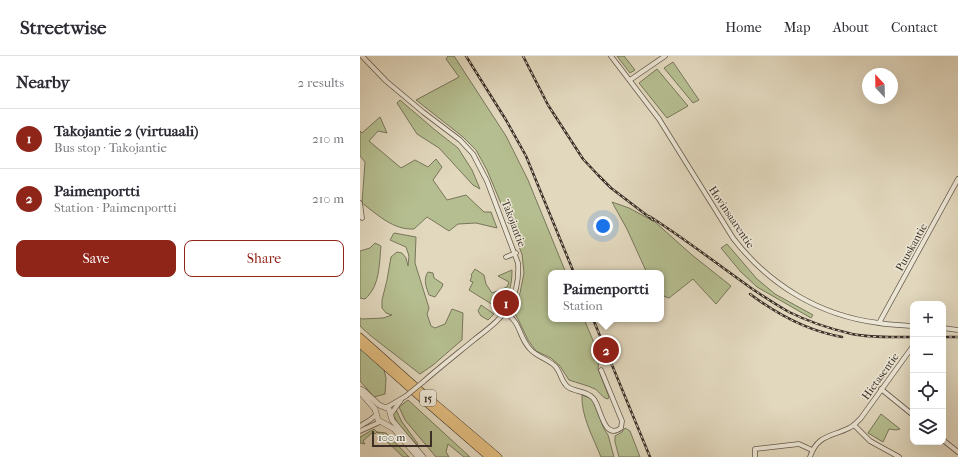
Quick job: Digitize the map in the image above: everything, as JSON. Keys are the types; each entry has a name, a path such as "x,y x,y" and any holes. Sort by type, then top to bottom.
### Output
{"highway":[{"name":"15","path":"360,337 498,457"},
{"name":"15","path":"360,344 454,428 489,457"},
{"path":"454,428 483,457"}],"street":[{"name":"Takojantie","path":"362,56 396,90 460,140 473,154 484,172 516,253 518,263 518,280 513,298 505,312 494,323 406,396 384,407"},
{"name":"Hovinsaarentie","path":"611,56 662,125 726,229 754,263 783,287 819,307 838,314 879,323 910,326"},
{"path":"630,80 665,56"},
{"name":"Puuskantie","path":"879,323 958,178"},
{"path":"360,203 362,218"},
{"path":"506,257 516,253"},
{"path":"505,312 515,320 529,349 556,368 568,387 592,396 606,427 612,431 615,431 621,428 622,421 601,370"},
{"path":"946,328 958,330"},
{"name":"Hietasentie","path":"854,425 861,418 910,350"},
{"path":"360,389 364,390 379,405 389,409 399,429 423,457"},
{"path":"360,389 361,393 372,405 376,413 376,418 394,429 418,457"},
{"path":"881,389 910,413"},
{"name":"Takojantie","path":"391,415 400,400"},
{"path":"360,426 370,420 380,408 384,407"},
{"path":"360,431 372,424 387,421 391,415"},
{"path":"810,457 812,450 821,440 854,425 870,441 899,457"},
{"path":"946,442 958,452"},
{"path":"755,457 755,449 792,444 800,444 812,450"}],"green space":[{"path":"448,56 454,56 506,136 528,180 565,270 548,270 548,322 585,322 599,356 598,369 609,397 608,399 589,386 569,380 560,366 551,358 536,351 528,340 515,314 513,308 520,293 524,273 522,254 487,170 476,150 463,137 416,100 459,77 446,59"},
{"path":"617,56 624,56 635,70 630,73"},
{"path":"673,62 699,100 693,103 664,68"},
{"path":"657,69 688,106 667,118 639,83"},
{"path":"400,100 458,148 472,170 480,189 473,185 439,148 417,134 397,103"},
{"path":"380,117 387,133 378,131 369,141 401,168 415,160 428,167 436,159 442,167 433,180 447,200 466,195 484,212 491,212 497,228 476,223 458,224 449,231 427,217 414,229 406,229 386,221 362,203 365,162 360,156 360,131 362,133"},
{"path":"612,202 629,208 655,222 692,255 731,286 716,304 693,279 669,298 664,296 664,270 646,270 627,229"},
{"path":"394,233 416,237 415,263 429,308 427,314 431,326 435,328 445,324 452,309 463,313 462,340 420,374 360,326 360,318 383,318 392,315 386,313 382,308 382,300 391,257 397,252 402,253 406,258 408,266 409,256 406,247 390,240"},
{"path":"375,243 381,246 378,275 374,288 370,294 365,299 360,298 360,251 370,248"},
{"path":"727,244 757,279 775,294 813,315 811,318 757,287 740,271 721,248"},
{"path":"475,269 484,275 486,284 492,293 507,287 509,282 498,276 512,270 509,290 505,299 498,308 469,290 473,282 470,281 471,275"},
{"path":"428,272 433,273 434,278 443,284 435,297 429,295 427,289 425,280"},
{"path":"481,305 494,314 488,320 481,316 478,311"},
{"path":"360,348 384,370 386,378 385,394 374,397 360,381"},
{"path":"582,395 593,401 604,429 608,435 614,457 601,457 585,419"},
{"path":"408,400 470,457 464,457 448,444 446,452 449,457 436,457 405,420 399,407"},
{"path":"396,410 402,422 418,444 417,445 398,424 393,414"},
{"path":"881,414 900,429 889,429 883,442 868,433"},
{"path":"625,428 630,431 640,457 619,457 615,436 622,432"},
{"path":"374,429 377,432 375,434 373,432 363,441 365,444 360,443 360,437"},
{"path":"377,432 386,433 409,457 403,457"}],"railway":[{"path":"466,56 506,120 526,156 573,270"},
{"path":"523,56 548,105 583,159 611,188 653,220"},
{"path":"649,216 688,242 751,288 797,316 820,325 852,334 875,337 910,337"},
{"path":"750,294 771,309 794,321 817,331 842,337"},
{"path":"594,322 650,457"},
{"path":"946,337 958,337"}],"place":[{"name":"Takojantie 2 (virtuaali)","path":"506,303"},
{"name":"Paimenportti","path":"606,350"}]}
